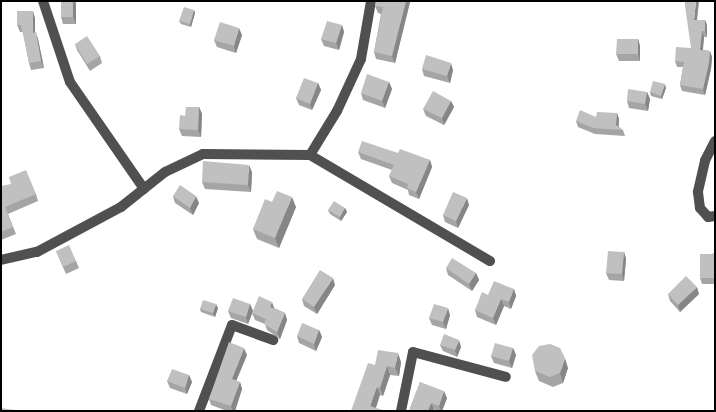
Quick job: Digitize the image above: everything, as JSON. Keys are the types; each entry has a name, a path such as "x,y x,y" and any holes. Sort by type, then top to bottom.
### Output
{"street":[{"path":"43,1 70,82 144,189"},
{"path":"310,154 338,111 361,60 372,1"},
{"path":"715,141 705,161 698,192 700,208 708,217 715,216"},
{"path":"1,260 36,252 121,207 165,172 203,154 310,154 490,261"},
{"path":"199,411 232,325 273,340"},
{"path":"401,411 413,352 506,377"}],"building":[{"path":"61,1 73,1 73,17 61,17"},
{"path":"376,1 406,1 392,56 374,52 383,7 375,6"},
{"path":"685,1 696,1 694,20 705,20 705,31 702,31 700,50 710,51 703,89 680,85 684,62 675,61 676,47 691,48"},
{"path":"184,7 194,10 190,24 179,21"},
{"path":"17,11 33,11 33,33 36,32 41,61 29,63 21,25 17,25"},
{"path":"327,21 342,25 336,43 321,39"},
{"path":"220,22 239,28 234,46 214,40"},
{"path":"87,36 100,56 87,64 75,44"},
{"path":"617,39 638,39 638,54 616,54"},
{"path":"426,55 451,63 447,76 422,69"},
{"path":"367,74 389,82 382,101 361,93"},
{"path":"304,78 318,83 310,104 296,98"},
{"path":"653,81 665,84 661,96 650,92"},
{"path":"628,89 647,92 645,104 627,101"},
{"path":"433,91 451,101 442,118 423,109"},
{"path":"186,107 199,107 198,130 179,129 180,115 185,116"},
{"path":"580,110 596,117 597,112 617,113 616,125 623,130 593,128 576,121"},
{"path":"362,141 398,153 400,149 430,160 416,192 407,188 408,184 389,176 394,165 358,152"},
{"path":"203,161 249,165 248,185 202,182"},
{"path":"26,170 36,194 5,207 13,227 1,232 1,186 11,184 9,177"},
{"path":"180,185 196,196 190,208 173,196"},
{"path":"277,191 292,197 275,238 253,229 265,199 272,202"},
{"path":"453,192 467,198 456,221 443,215"},
{"path":"334,201 345,208 340,217 328,210"},
{"path":"69,245 76,261 63,267 56,251"},
{"path":"608,251 624,252 622,274 606,273"},
{"path":"715,253 715,278 700,278 700,254"},
{"path":"452,258 476,273 469,284 446,268"},
{"path":"320,270 333,278 314,307 302,299"},
{"path":"686,276 697,287 678,305 668,294"},
{"path":"494,281 514,289 509,302 501,299 493,318 475,310 482,292 488,295"},
{"path":"259,296 272,302 270,307 285,313 277,332 264,324 266,319 252,313"},
{"path":"233,298 250,304 246,317 228,311"},
{"path":"203,300 216,304 213,313 200,309"},
{"path":"434,304 448,308 443,322 429,318"},
{"path":"302,323 319,330 314,344 297,336"},
{"path":"444,334 459,340 455,350 440,345"},
{"path":"229,342 244,348 232,379 240,382 231,406 209,399"},
{"path":"495,343 513,348 509,361 491,356"},
{"path":"550,344 560,348 565,358 560,373 550,377 535,371 532,355 539,346"},
{"path":"378,350 398,353 395,368 387,366 380,388 377,387 370,406 386,411 351,411 368,363 375,365"},
{"path":"172,369 189,375 185,388 167,381"},
{"path":"420,382 444,391 439,406 431,403 428,411 409,411"},
{"path":"1,408 22,411 1,411"}]}
